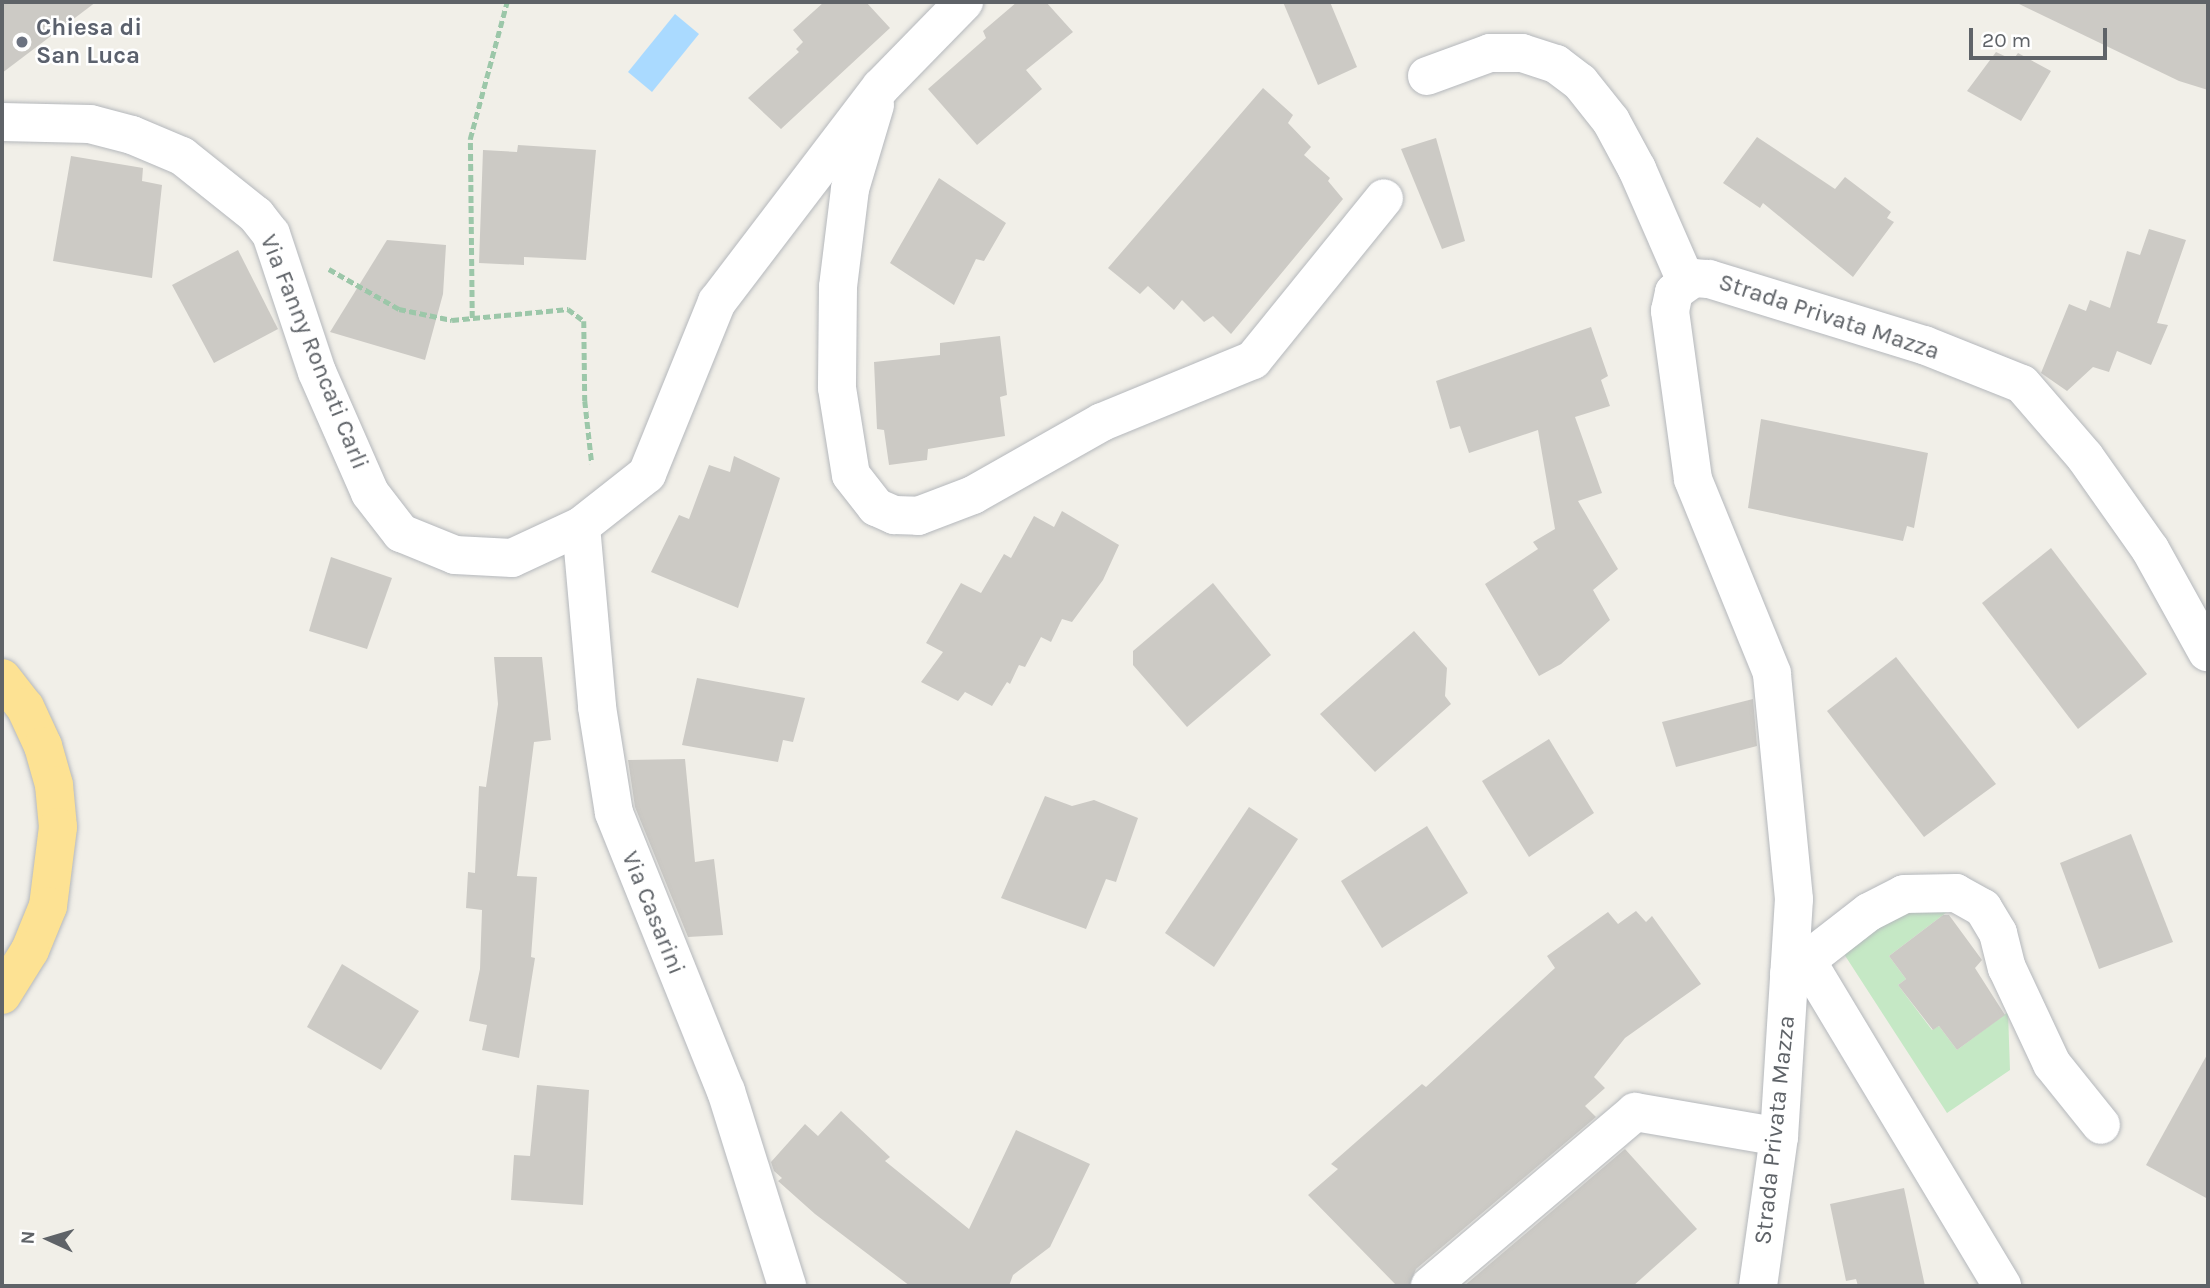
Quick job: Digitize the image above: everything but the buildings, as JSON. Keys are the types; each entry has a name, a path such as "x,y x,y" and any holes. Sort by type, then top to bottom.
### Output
{"highway":[{"path":"2,678 25,707 43,746 54,785 58,827 48,906 30,950 2,995"}],"street":[{"name":"Via Fanny Roncati Carli","path":"2,122 90,124 132,135 182,156 256,215 271,234 317,372 370,493 401,533 455,555 513,558 582,526 647,474 717,302 881,86 964,2"},
{"path":"1427,76 1490,53 1522,53 1556,64 1580,82 1611,121 1637,169 1686,281"},
{"name":"Via Fanny Roncati Carli","path":"881,86 850,189 838,287 837,388 851,475 876,507 894,515 918,516 973,495 1102,422 1253,360 1384,198"},
{"name":"Strada Privata Mazza","path":"1758,1286 1779,1137 1798,968 1794,899 1773,673 1693,479 1670,311 1674,292 1686,281 1701,277 1924,345 2022,384 2085,457 2150,549 2207,652"},
{"name":"Via Casarini","path":"582,526 598,715 614,813 726,1091 787,1286"},
{"path":"2002,1286 1798,968 1870,912 1905,894 1956,893 1983,908 1998,933 2007,968 2042,1045 2101,1125"},
{"path":"1430,1286 1635,1112 1779,1137"}],"path":[{"path":"472,318 470,139 507,2"},
{"path":"271,234 399,309 452,320 568,309 584,320 585,401 594,474 582,526"}],"green space":[{"path":"1917,908 1947,912 1889,956 1906,979 1898,985 1932,1030 1939,1026 1957,1050 2008,1012 2010,1070 1947,1113 1844,954 1872,928"}],"water":[{"path":"675,14 699,34 652,92 628,72"}],"place":[{"name":"Chiesa di San Luca","path":"22,42"}]}
